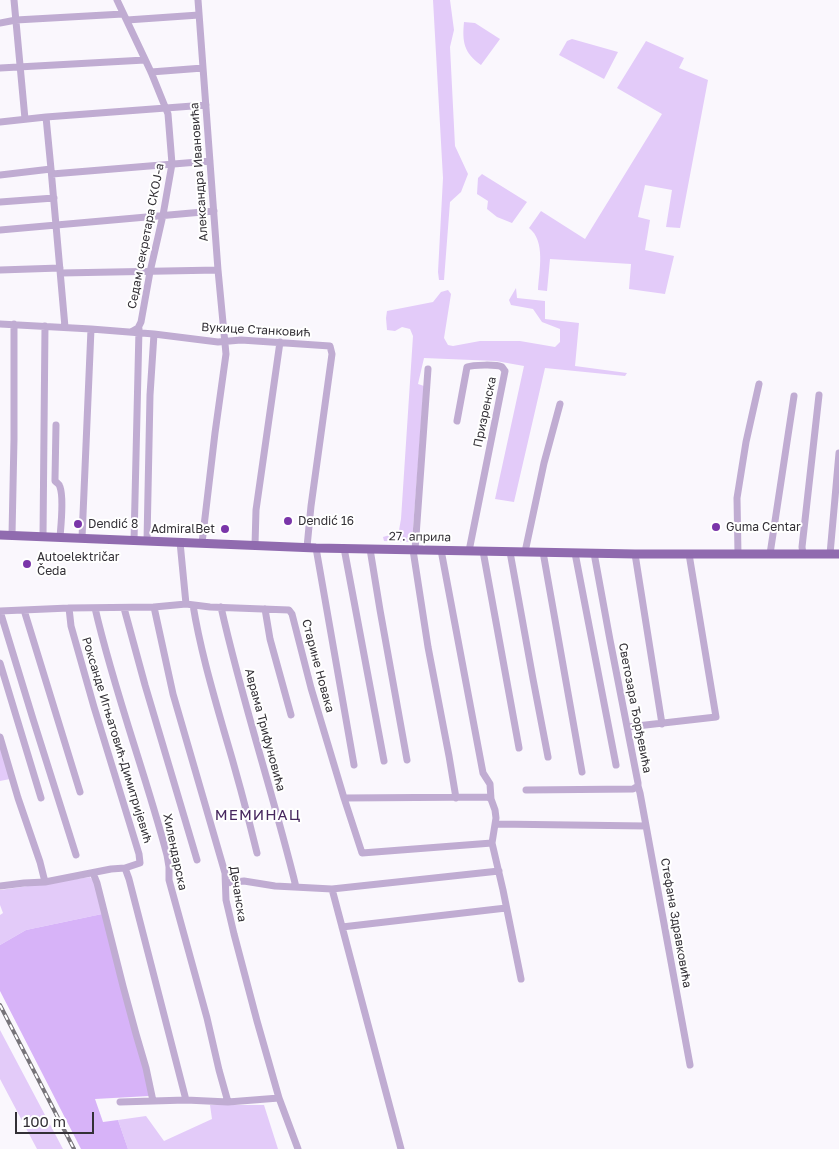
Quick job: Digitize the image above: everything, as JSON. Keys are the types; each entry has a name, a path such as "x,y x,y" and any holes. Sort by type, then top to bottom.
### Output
{"main road":[{"name":"27. априла","path":"0,535 370,549 635,554 835,554"}],"street":[{"path":"14,0 25,119"},
{"name":"Седам секретара СКОЈ-а","path":"91,329 131,332 140,327 172,164 166,108 117,0"},
{"name":"Александра Ивановића","path":"198,0 226,360 202,543"},
{"path":"0,23 16,20 199,15"},
{"path":"0,68 145,60"},
{"path":"151,72 203,68"},
{"path":"0,122 206,104"},
{"path":"46,117 65,327"},
{"path":"0,175 210,161"},
{"path":"0,202 54,198"},
{"path":"0,230 214,211"},
{"path":"0,270 150,272 218,270"},
{"path":"0,324 91,329 82,538"},
{"path":"12,535 14,324"},
{"path":"43,537 45,326"},
{"path":"134,540 140,327 152,334 147,541"},
{"name":"Вукице Станковић","path":"152,334 218,342 242,340 280,342 328,345 331,348 332,354 311,506 311,547"},
{"path":"254,546 256,510 280,342"},
{"name":"Призренска","path":"457,421 466,368 469,366 498,366 502,368 505,371 469,551"},
{"path":"428,369 414,550 428,647 456,798"},
{"path":"738,554 737,498 746,442 759,384"},
{"path":"803,554 802,547 819,395"},
{"path":"770,554 794,396"},
{"path":"525,552 544,463 560,404"},
{"path":"56,425 55,481 59,484 61,496 60,538"},
{"path":"835,554 839,453"},
{"path":"180,542 189,604 247,810 257,853"},
{"path":"311,547 354,765"},
{"path":"344,548 384,761"},
{"path":"370,549 407,760"},
{"path":"441,550 484,775 491,788 491,799 495,810 496,824 492,843 521,979"},
{"path":"483,551 520,748"},
{"path":"510,552 548,757"},
{"path":"542,552 582,772"},
{"path":"575,553 616,765"},
{"name":"Светозара Ђорђевића","path":"526,790 632,789 638,786 594,553"},
{"path":"635,554 662,724"},
{"path":"628,727 716,717 689,554"},
{"name":"Старине Новака","path":"0,611 154,607 189,604 289,610 292,614 311,688 362,853 492,843"},
{"name":"Дечанска","path":"154,607 173,694 225,872 226,900 257,1021 279,1098 298,1149"},
{"name":"Аврама Трифуновића","path":"221,607 296,887"},
{"name":"Роксанде Игњатовић-Димитријевић","path":"70,608 71,626 140,860 140,863 125,868"},
{"name":"Хилендарска","path":"95,608 165,847 169,867 169,880 228,1102"},
{"path":"124,608 197,860"},
{"path":"265,609 270,639 292,714"},
{"path":"24,610 80,792"},
{"path":"0,611 32,719 76,855"},
{"path":"0,663 41,798"},
{"path":"0,737 45,882"},
{"name":"Стефана Здравковића","path":"638,786 690,1065"},
{"path":"344,798 491,799"},
{"path":"496,824 646,826"},
{"path":"0,886 45,882 115,868 125,868 130,879 186,1100"},
{"path":"226,883 244,881 275,886 332,889 499,871"},
{"path":"93,873 146,1068 153,1101"},
{"path":"332,889 401,1149"},
{"path":"342,927 506,908"},
{"path":"120,1102 186,1100 228,1102 279,1098"}],"shaded area":[{"path":"433,0 450,0 454,30 450,47 455,146 468,174 461,192 450,202 444,280 439,280 438,272 443,178"},
{"path":"464,22 475,23 500,39 481,65 475,61 465,46 463,35"},
{"path":"572,39 618,52 604,79 559,55 567,41"},
{"path":"646,41 684,58 679,68 708,80 680,228 666,227 672,190 645,185 638,217 650,220 645,250 674,256 665,294 629,289 631,264 550,259 547,291 538,290 540,248 538,240 529,228 541,211 585,239 662,114 617,88"},
{"path":"482,174 527,202 512,223 497,217 487,209 488,201 477,194 478,178"},
{"path":"516,288 517,298 545,301 545,319 579,323 575,366 627,373 625,376 545,368 514,502 495,499 524,366 496,361 424,358 418,384 424,386 412,542 384,541 383,537 396,533 399,530 401,519 413,336 410,329 402,327 395,331 387,330 387,311 433,302 441,292 448,290 451,294 444,338 448,345 453,346 480,341 520,341 555,347 560,342 560,329 542,322 533,309 511,305 509,300"},
{"path":"0,746 10,779 0,781"},
{"path":"90,877 94,882 102,914 26,930 0,945 0,915 3,913 0,905 0,890"},
{"path":"102,914 144,1068 149,1096 95,1099 103,1122 118,1120 128,1149 81,1149 0,991 0,945 26,930"},
{"path":"0,1030 63,1149 37,1149 0,1079"},
{"path":"210,1105 264,1105 278,1149 128,1149 118,1120 146,1116 164,1141 212,1119"}],"railway":[{"path":"0,1005 74,1149"}],"place":[{"name":"Dendić 16","path":"288,521"},
{"name":"Dendić 8","path":"78,524"},
{"name":"Guma Centar","path":"716,527"},
{"name":"AdmiralBet","path":"225,529"},
{"name":"Autoelektričar Čeda","path":"27,564"}],"district":[{"name":"МЕМИНАЦ","path":"258,815"}]}
